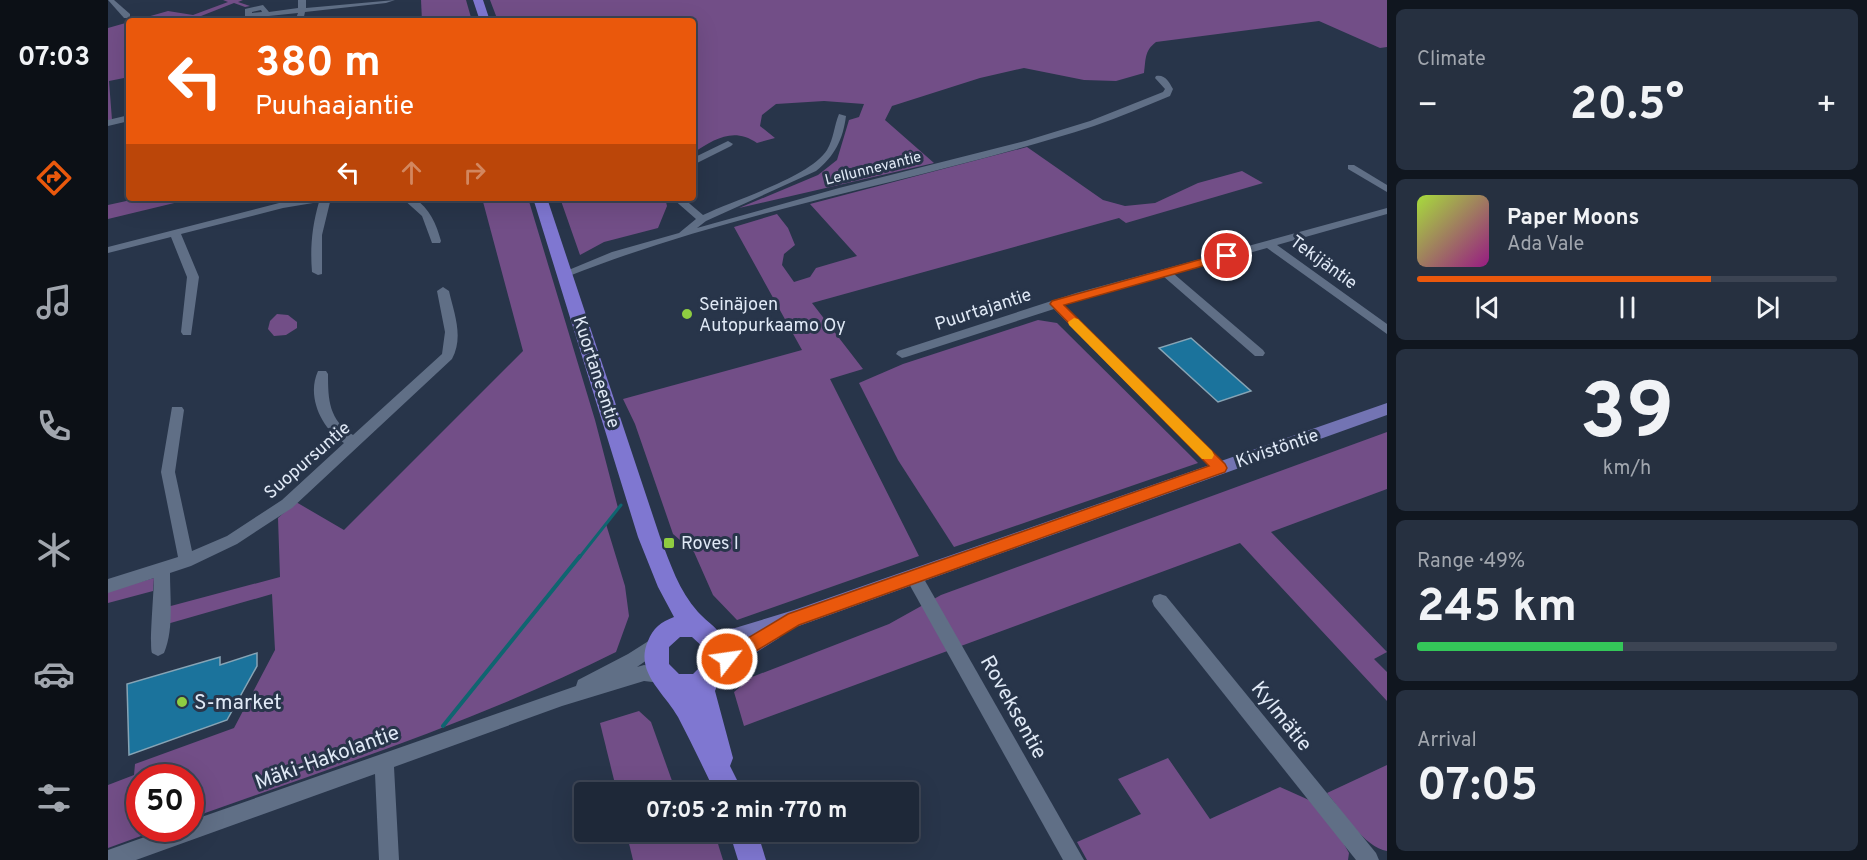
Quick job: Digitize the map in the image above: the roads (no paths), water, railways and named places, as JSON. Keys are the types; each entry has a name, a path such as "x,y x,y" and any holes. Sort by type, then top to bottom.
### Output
{"highway":[{"path":"478,0 484,18"},
{"name":"Kuortaneentie","path":"541,201 653,546 668,617 664,637"},
{"name":"Kuortaneentie","path":"653,546 681,609 690,621 707,635"},
{"path":"724,782 686,706 664,678 655,662 656,648 664,637 684,627 707,635 718,653 712,672 702,691 726,782"},
{"path":"664,678 683,686 701,681 712,672"},
{"path":"746,842 752,860"}],"main road":[{"name":"Kivistöntie","path":"707,635 735,638 794,619 1387,409"},
{"name":"Kivistöntie","path":"712,672 794,619"}],"street":[{"path":"110,0 127,16"},
{"path":"300,18 303,10 302,0"},
{"path":"354,4 372,0"},
{"path":"266,14 391,0"},
{"name":"Lellunnevantie","path":"566,274 615,254 843,190 1028,143 1093,123 1167,94 1169,89 1159,78"},
{"path":"678,238 702,219 804,175 820,165 833,152 840,133 842,116"},
{"path":"108,123 126,119"},
{"path":"696,160 728,144"},
{"path":"1351,167 1387,189"},
{"path":"108,250 283,205 307,201"},
{"path":"318,272 316,230 324,201"},
{"path":"411,201 425,211 430,219 436,242"},
{"path":"681,201 702,219"},
{"name":"Puurtajantie","path":"902,354 1056,304 1387,211"},
{"path":"175,232 193,277 187,332"},
{"name":"Tekijäntie","path":"1269,244 1387,330"},
{"path":"1165,272 1259,353"},
{"name":"Suopursuntie","path":"108,586 162,570 232,540 287,504 448,356 452,346 452,336 443,291"},
{"path":"1056,304 1220,468"},
{"path":"322,374 321,404 324,416 343,436 355,443"},
{"path":"177,410 168,472 186,561"},
{"path":"158,648 161,628 162,570"},
{"name":"Roveksentie","path":"914,577 1074,860"},
{"name":"Kylmätie","path":"1160,601 1369,860"},
{"name":"Mäki-Hakolantie","path":"562,698 634,660 664,637"},
{"name":"Mäki-Hakolantie","path":"108,860 562,698 644,673 664,678"},
{"path":"384,761 388,860"}],"waterway":[{"path":"579,558 621,505"},
{"path":"443,726 580,556"}],"place":[{"name":"Seinäjoen Autopurkaamo Oy","path":"687,314"},
{"name":"Roves I","path":"669,543"},
{"name":"S-market","path":"182,702"}]}
